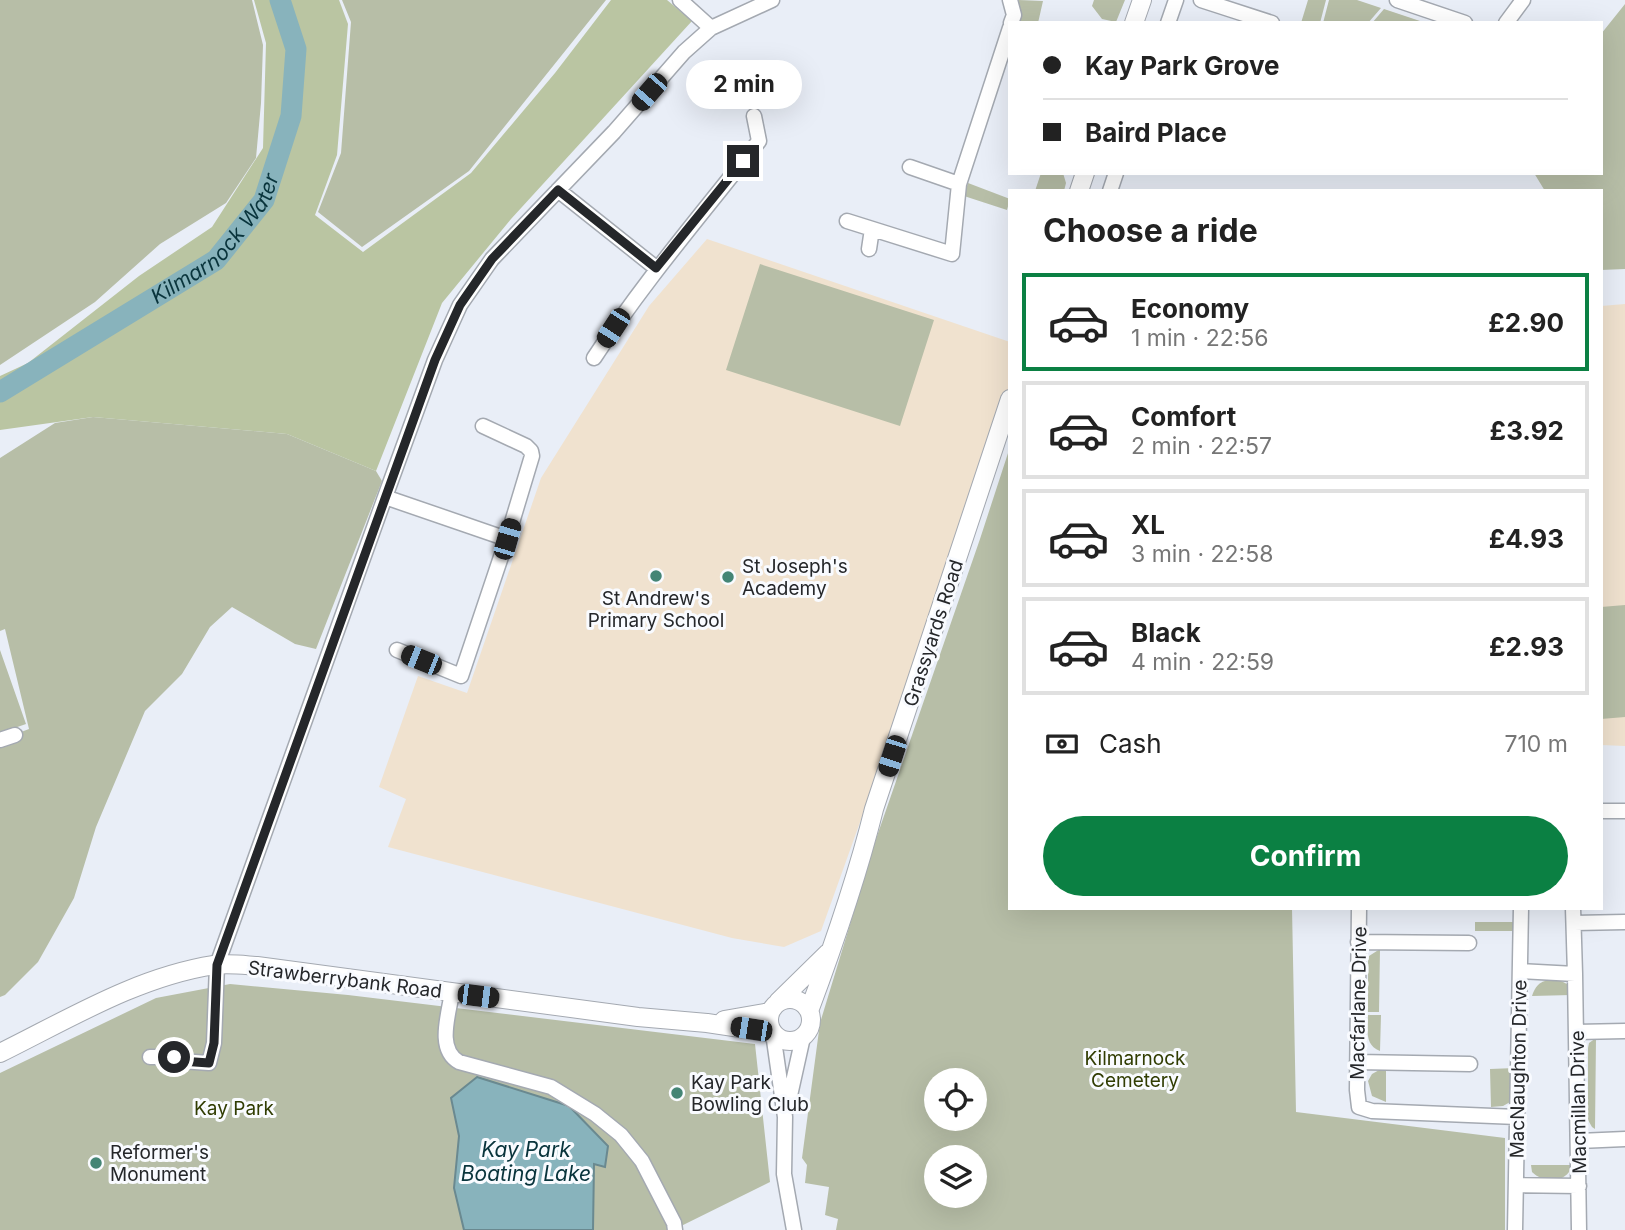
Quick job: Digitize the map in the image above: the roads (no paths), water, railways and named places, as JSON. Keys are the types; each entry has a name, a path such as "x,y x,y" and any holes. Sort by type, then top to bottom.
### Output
{"main road":[{"path":"1136,21 1142,0"},
{"name":"Grassyards Road","path":"809,1011 833,948 874,810 1008,405"},
{"path":"773,1033 769,1024 774,1007 833,948"},
{"name":"Strawberrybank Road","path":"0,1053 167,974 217,965 257,966 638,1017 707,1023"},
{"path":"792,999 809,1011 810,1025 803,1037 784,1040 773,1033 707,1023 774,1007 792,999"}],"street":[{"path":"680,0 712,28"},
{"path":"150,1057 174,1057 181,1061 209,1063 214,1043 217,965 435,360 460,305 492,259 614,132 684,52 712,28 772,0"},
{"path":"1010,0 1014,15 1012,21"},
{"path":"1169,21 1175,0"},
{"path":"1201,0 1266,21"},
{"path":"1396,0 1459,21"},
{"path":"1507,21 1523,0"},
{"path":"847,222 952,254 959,184 1008,34"},
{"path":"594,358 656,268 759,141 754,116"},
{"path":"910,167 959,184"},
{"path":"558,190 656,268"},
{"path":"869,249 872,229"},
{"path":"397,650 461,676 532,456 526,446 483,426"},
{"path":"385,496 507,539"},
{"path":"0,740 15,735"},
{"path":"1603,811 1625,811"},
{"name":"Macfarlane Drive","path":"1359,910 1359,1107 1372,1111 1517,1117"},
{"name":"MacNaughton Drive","path":"1515,1230 1521,910"},
{"path":"1573,916 1625,922"},
{"name":"Macmillan Drive","path":"1573,916 1579,1230"},
{"path":"1359,942 1469,943"},
{"path":"1520,971 1575,974"},
{"path":"452,992 445,1046 450,1057 458,1062 551,1087 595,1114 621,1135 642,1161 674,1223 675,1230"},
{"path":"1576,1032 1625,1031"},
{"path":"773,1033 785,1117 784,1174 794,1230"},
{"path":"785,1117 803,1037"},
{"path":"1357,1062 1470,1064"},
{"path":"1578,1141 1625,1139"},
{"path":"1516,1185 1579,1186"}],"water":[{"name":"Kay Park Boating Lake","path":"477,1077 569,1106 608,1146 605,1167 594,1164 593,1230 464,1230 454,1188 459,1136 451,1098"}],"waterway":[{"name":"Kilmarnock Water","path":"0,392 216,260 264,200 291,116 296,49 280,0"}],"place":[{"name":"St Andrew's Primary School","path":"656,576"},
{"name":"St Joseph's Academy","path":"728,577"},
{"name":"Kay Park Bowling Club","path":"677,1093"},
{"name":"Reformer's Monument","path":"96,1163"}],"park label":[{"name":"Kilmarnock Cemetery","path":"1135,1069"},
{"name":"Kay Park","path":"234,1108"}]}
